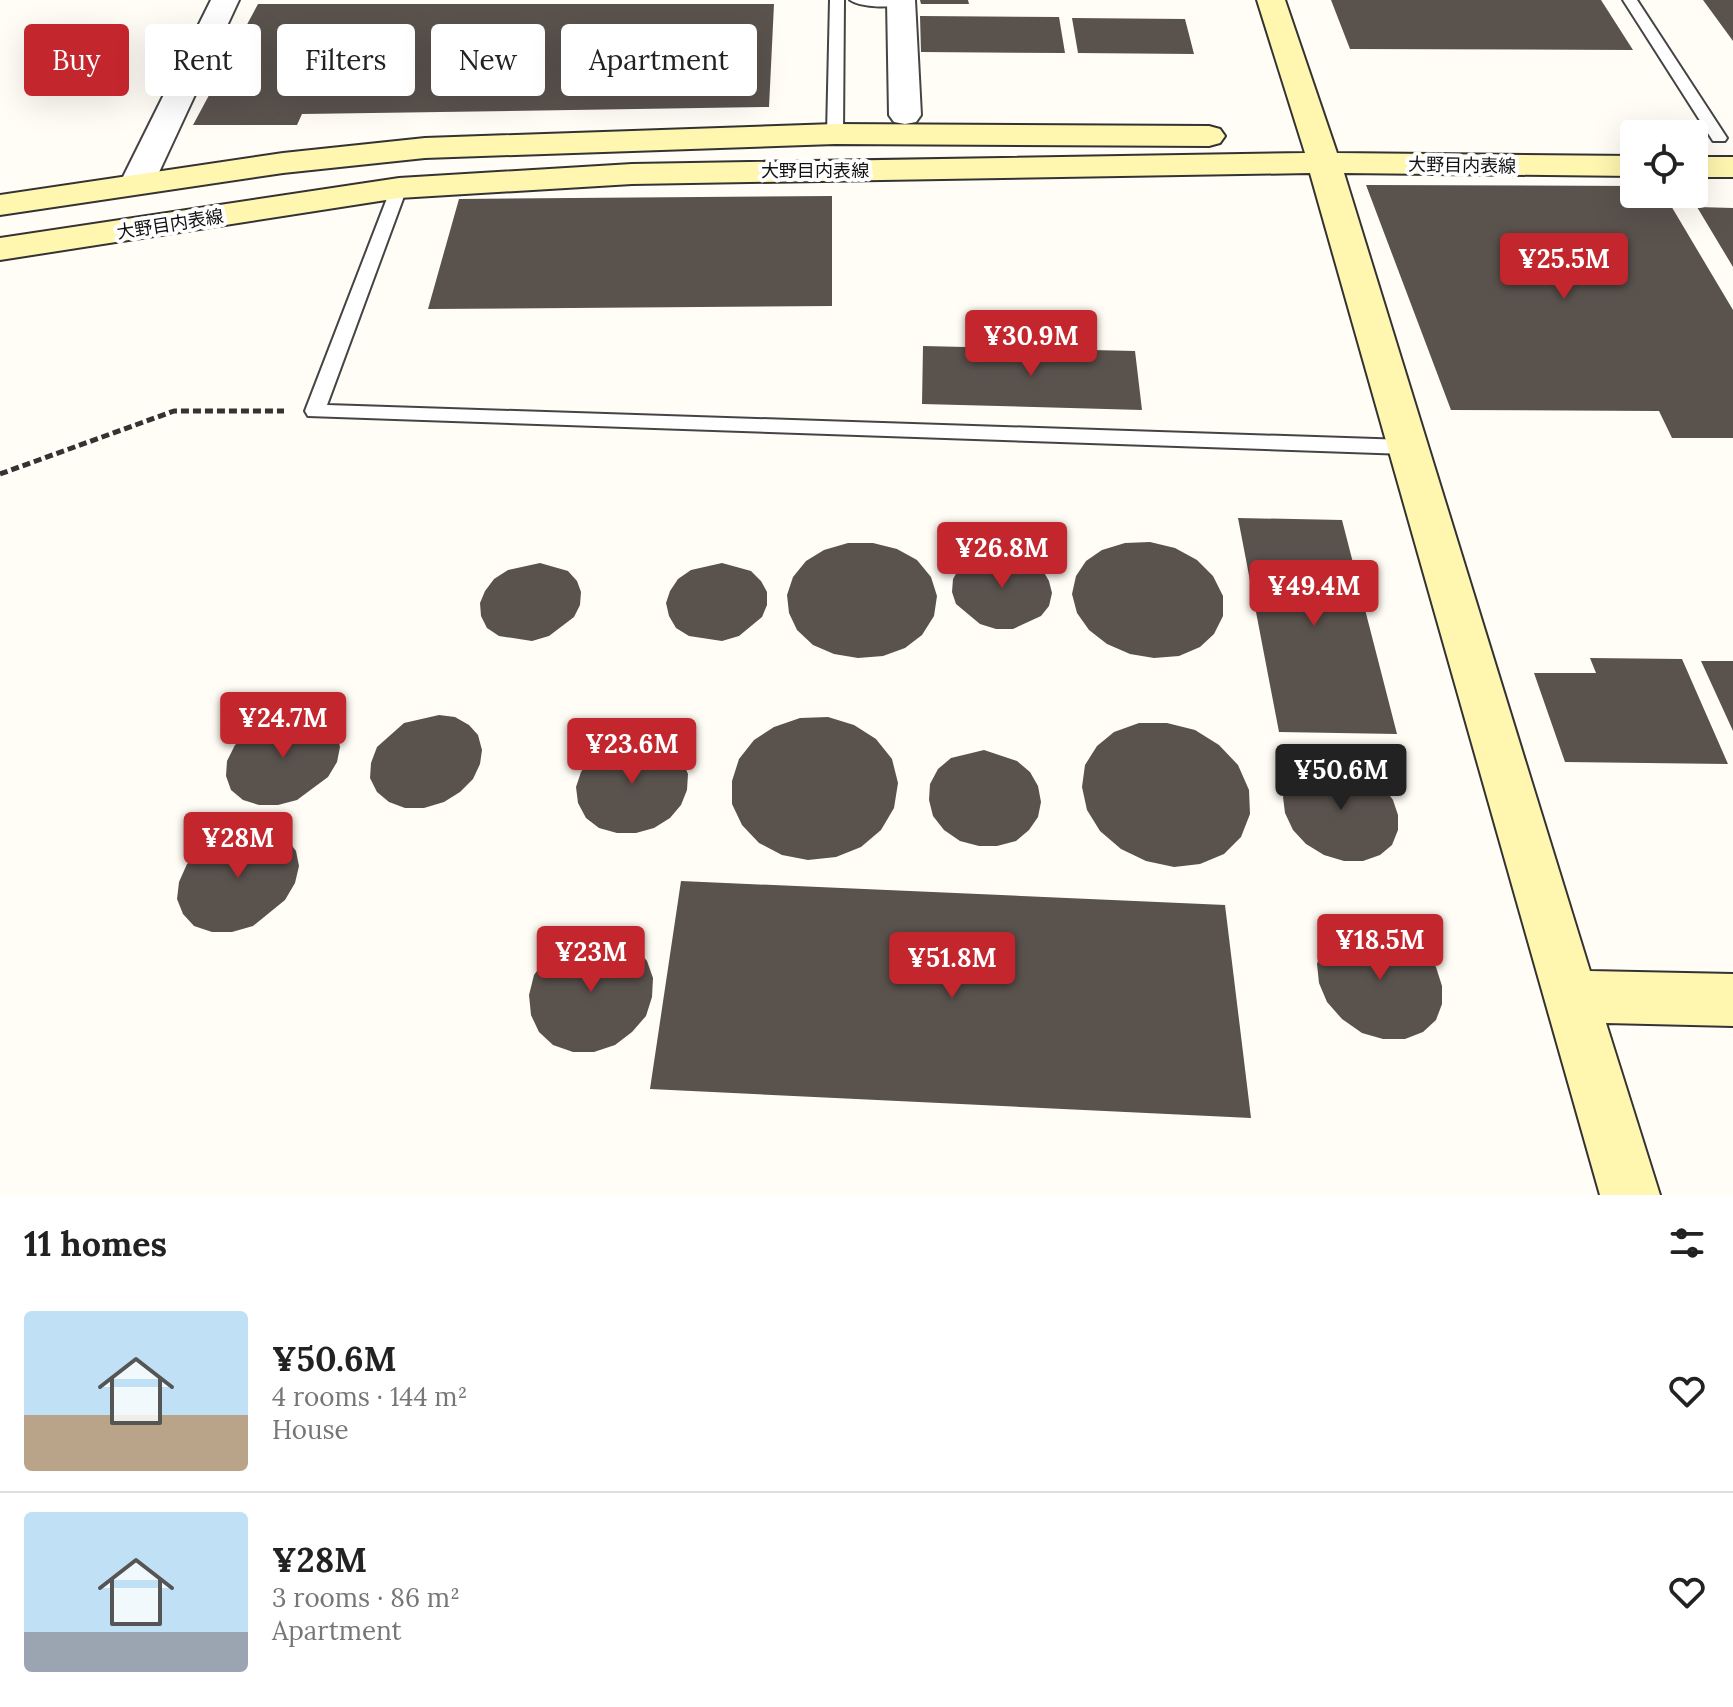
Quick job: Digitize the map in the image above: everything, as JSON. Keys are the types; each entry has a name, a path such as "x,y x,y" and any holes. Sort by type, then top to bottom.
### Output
{"main road":[{"path":"1271,0 1319,150 1630,1195"},
{"name":"大野目内表線","path":"0,205 283,163 425,148 835,134 1319,150 1620,165"},
{"name":"大野目内表線","path":"0,249 399,188 632,174 1620,139"},
{"path":"1570,996 1733,1000"}],"street":[{"path":"137,183 225,0"},
{"path":"901,0 905,115"}],"lane":[{"path":"835,134 837,0"},
{"path":"857,0 901,0"},
{"path":"1630,0 1720,146"},
{"path":"399,188 315,411 1406,447"}],"path":[{"path":"0,474 174,411 315,411"}],"building":[{"path":"920,0 968,0 969,4 921,4"},
{"path":"1331,0 1601,0 1633,50 1350,49"},
{"path":"1703,0 1733,0 1733,41"},
{"path":"258,4 774,4 769,107 302,114 297,125 193,125 209,96 261,96 261,24 247,24"},
{"path":"920,16 1059,17 1065,53 921,52"},
{"path":"1072,18 1185,19 1194,54 1078,53"},
{"path":"1366,185 1620,186 1620,208 1672,208 1733,310 1733,438 1672,438 1659,411 1451,410"},
{"path":"832,196 832,306 428,309 459,199"},
{"path":"1698,208 1733,208 1733,267"},
{"path":"923,346 1135,351 1142,410 922,404"},
{"path":"1238,518 1342,520 1397,734 1279,732"},
{"path":"1150,542 1175,548 1197,560 1213,576 1223,596 1223,616 1214,634 1200,647 1179,656 1154,658 1130,654 1107,644 1089,630 1077,613 1072,594 1076,576 1086,561 1102,550 1125,543"},
{"path":"848,543 873,543 897,549 917,560 931,577 937,596 934,616 922,635 905,648 883,656 858,658 834,654 813,645 797,630 789,613 787,595 793,577 806,561 824,550"},
{"path":"1001,552 1016,554 1042,569 1052,593 1049,606 1041,616 1013,629 996,629 980,624 956,604 952,592 953,579 960,567 971,558"},
{"path":"540,563 568,571 577,581 581,592 580,605 574,617 549,636 532,641 499,636 487,628 481,616 480,603 494,579 508,570"},
{"path":"722,563 751,571 761,581 767,592 767,605 762,617 739,636 722,641 689,636 676,628 669,616 666,603 670,591 678,579 691,570"},
{"path":"1590,658 1682,659 1728,764 1565,762 1534,673 1596,673"},
{"path":"1701,661 1733,661 1733,731"},
{"path":"299,712 328,723 337,733 340,747 337,762 328,777 297,800 278,805 259,805 243,800 231,790 226,776 227,761 235,745 263,721"},
{"path":"439,715 455,717 478,735 482,750 473,779 444,802 424,808 405,808 389,802 377,792 370,778 377,747 404,723"},
{"path":"828,717 854,725 876,739 892,759 898,783 894,808 881,830 861,847 836,857 808,860 782,855 759,843 742,825 732,804 732,781 739,759 754,740 774,727 800,718"},
{"path":"1139,723 1167,723 1195,730 1219,745 1238,765 1249,790 1250,814 1241,837 1224,854 1200,864 1174,867 1146,861 1121,849 1100,831 1087,810 1082,787 1085,765 1097,746 1114,732"},
{"path":"640,738 671,749 682,760 688,774 687,790 681,805 670,818 654,828 636,833 617,833 599,828 586,818 578,803 576,787 581,772 591,758 605,747 622,740"},
{"path":"984,750 1017,761 1030,772 1038,786 1041,802 1038,817 1029,830 1016,841 997,846 979,846 960,841 944,830 933,816 929,800 930,784 938,769 951,758"},
{"path":"1331,763 1367,773 1382,785 1393,800 1398,815 1398,830 1392,845 1380,855 1363,861 1344,861 1324,855 1306,844 1293,830 1285,813 1283,797 1289,782 1300,771"},
{"path":"256,827 273,830 287,839 296,851 299,866 295,883 285,900 253,926 232,932 212,932 194,926 183,914 177,899 179,882 187,864 218,836 237,829"},
{"path":"681,881 1225,905 1251,1118 650,1089"},
{"path":"1368,923 1407,936 1436,967 1442,986 1442,1004 1436,1020 1423,1032 1405,1039 1383,1039 1362,1033 1342,1019 1327,1002 1319,983 1317,964 1322,947 1333,933"},
{"path":"601,935 619,938 635,947 647,961 653,978 652,997 646,1016 615,1045 594,1052 573,1052 553,1045 539,1032 531,1015 529,995 534,975 546,958 563,945 581,937"}]}
